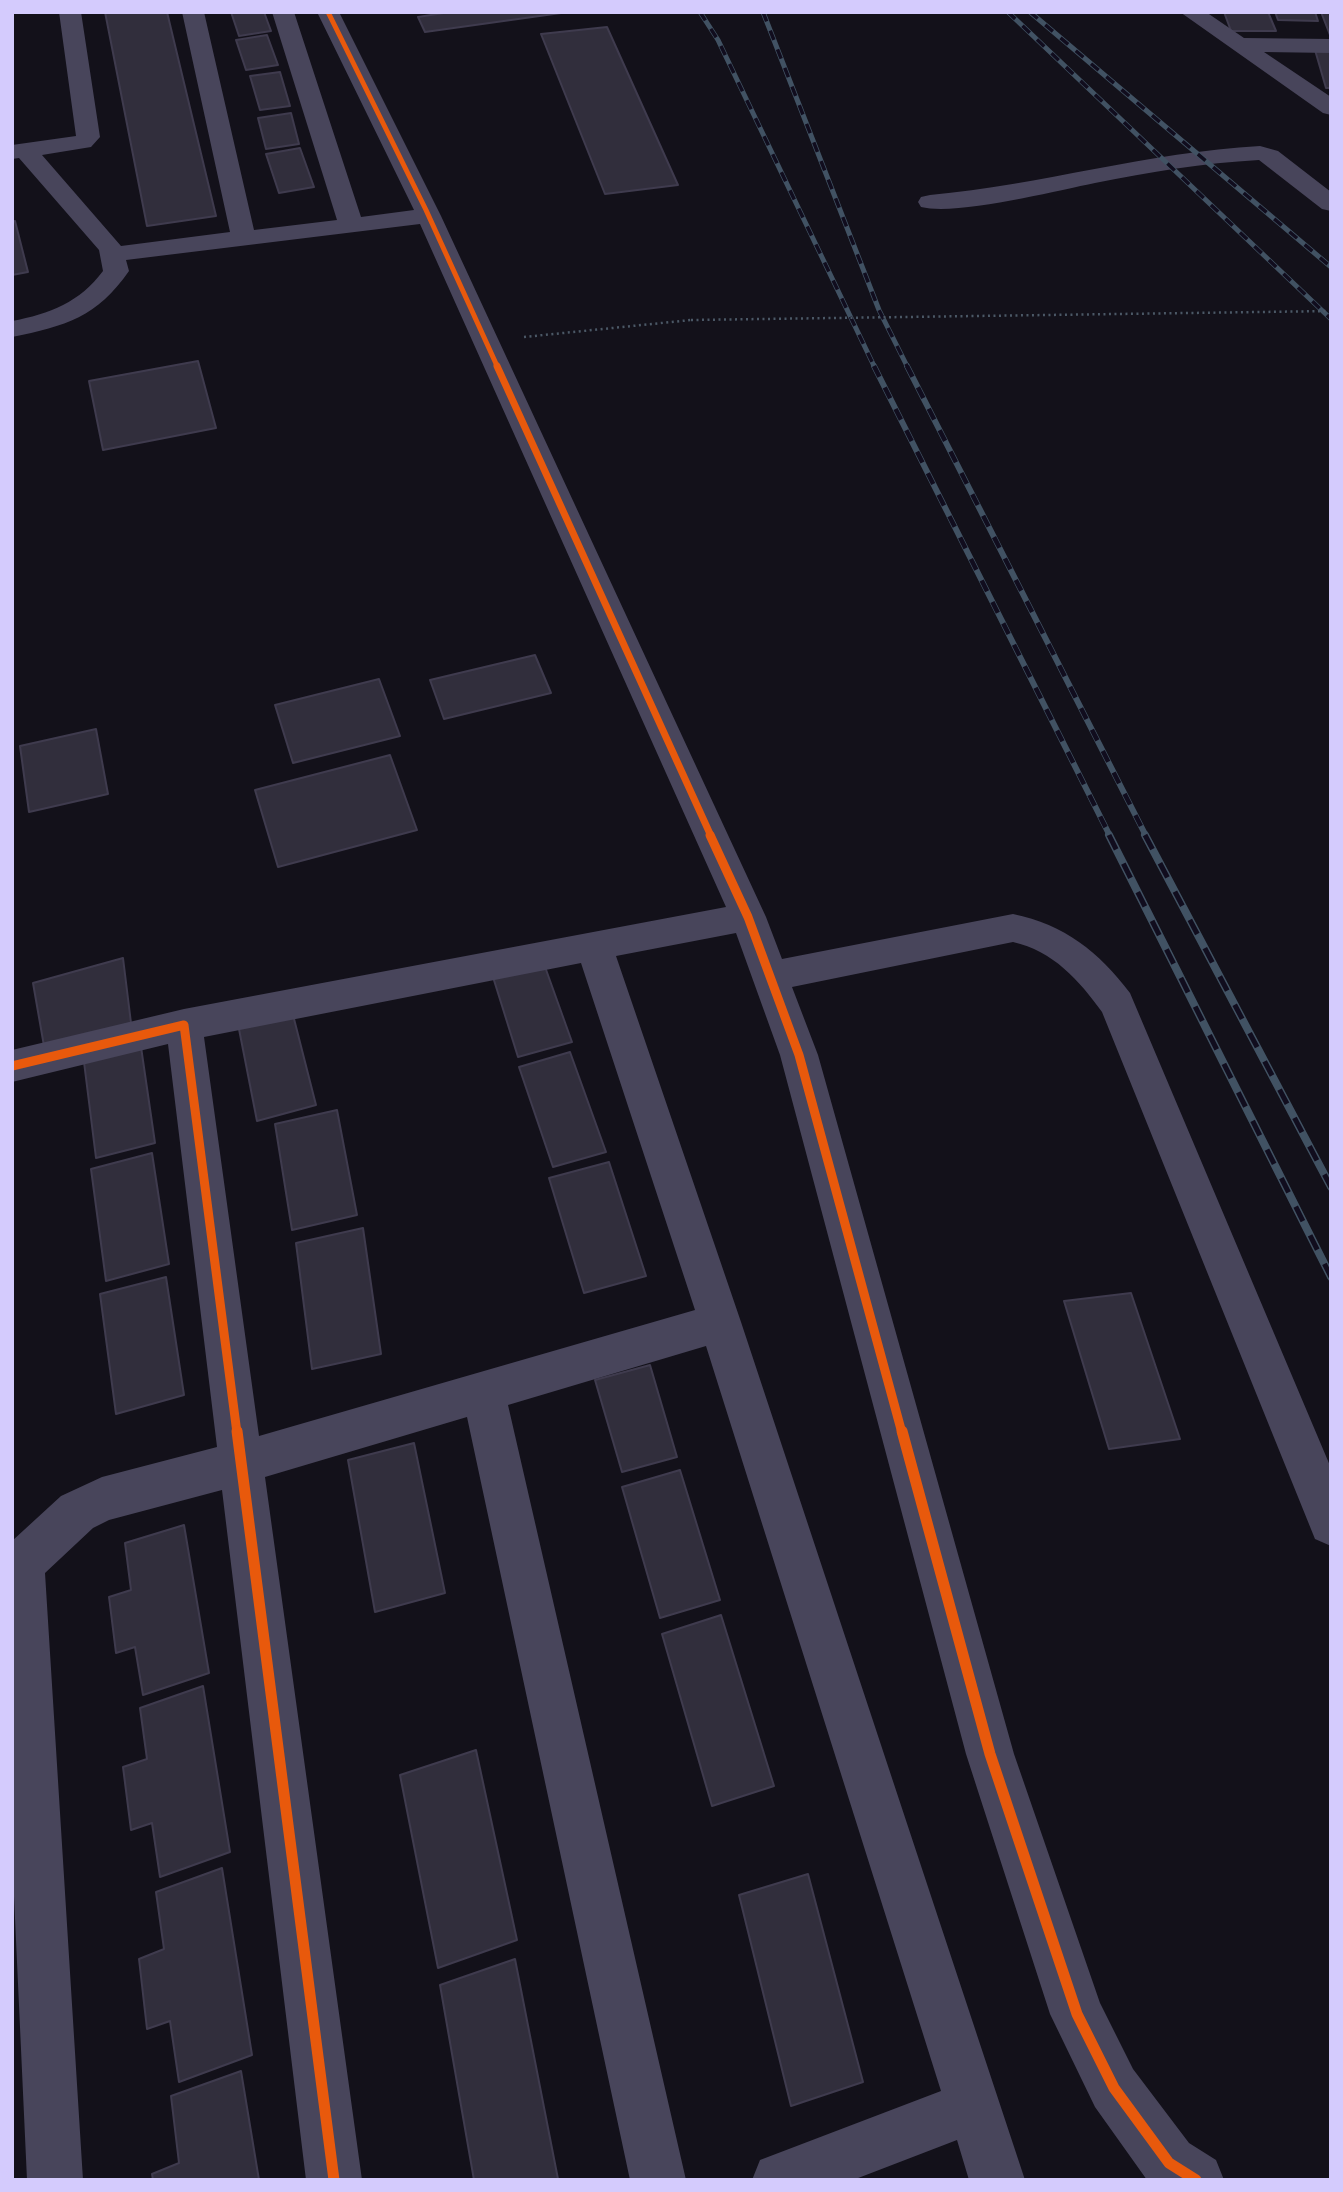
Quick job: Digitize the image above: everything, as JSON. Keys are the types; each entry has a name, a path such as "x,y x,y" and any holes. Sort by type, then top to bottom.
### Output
{"street":[{"path":"19,151 74,144 83,142 88,137 70,12"},
{"path":"193,12 244,238"},
{"path":"283,12 351,224"},
{"path":"328,12 429,215 748,917 799,1055 990,1754 1077,2014 1114,2088 1169,2163 1196,2180"},
{"path":"1191,12 1331,108"},
{"path":"1239,45 1331,46"},
{"path":"12,329 55,321 102,293 116,271 114,254 19,151"},
{"path":"930,202 1005,192 1165,162 1260,153 1270,156 1331,204"},
{"path":"114,254 429,215"},
{"path":"12,1066 184,1025 748,917"},
{"path":"771,976 1013,928 1046,936 1063,945 1081,962 1117,1004 1331,1523"},
{"path":"594,946 720,1322 998,2180"},
{"path":"184,1025 334,2180"},
{"path":"55,2180 17,1568 77,1512 102,1499 240,1463 720,1322"},
{"path":"483,1392 658,2180"},
{"path":"780,2180 975,2106"}],"path":[{"path":"487,341 691,320 1331,311"}],"building":[{"path":"105,12 167,12 216,216 147,226"},
{"path":"231,12 264,12 271,31 239,36"},
{"path":"450,12 561,13 425,32 418,17"},
{"path":"1224,12 1268,12 1276,31 1231,31"},
{"path":"1275,12 1315,12 1318,21 1278,20"},
{"path":"1321,12 1331,12 1331,35 1330,35"},
{"path":"607,27 678,185 605,194 541,34"},
{"path":"267,35 278,65 246,70 236,40"},
{"path":"1315,50 1331,51 1331,88 1326,88"},
{"path":"280,72 290,106 260,110 250,76"},
{"path":"291,113 299,144 266,149 258,118"},
{"path":"300,148 314,187 279,193 266,154"},
{"path":"15,221 28,272 12,275 12,222"},
{"path":"198,361 216,428 103,450 89,381"},
{"path":"535,655 551,693 444,719 430,680"},
{"path":"379,679 400,736 293,763 275,705"},
{"path":"96,729 108,794 29,812 20,746"},
{"path":"390,755 417,830 278,867 255,790"},
{"path":"123,958 131,1023 44,1046 33,983"},
{"path":"544,964 572,1042 518,1057 493,977"},
{"path":"292,1011 316,1105 257,1121 238,1024"},
{"path":"140,1040 155,1143 96,1158 83,1054"},
{"path":"570,1052 606,1152 553,1167 519,1067"},
{"path":"337,1110 357,1215 292,1230 275,1124"},
{"path":"152,1153 169,1264 106,1281 91,1169"},
{"path":"609,1162 646,1276 584,1293 549,1178"},
{"path":"363,1228 381,1354 312,1369 296,1243"},
{"path":"166,1277 184,1395 116,1414 100,1294"},
{"path":"1131,1293 1180,1439 1109,1449 1064,1301"},
{"path":"650,1365 677,1457 622,1472 595,1380"},
{"path":"414,1443 445,1593 375,1612 348,1460"},
{"path":"680,1470 720,1600 660,1618 622,1487"},
{"path":"184,1525 209,1673 143,1695 135,1647 116,1653 109,1597 131,1590 125,1543"},
{"path":"721,1615 774,1786 712,1806 662,1634"},
{"path":"203,1686 230,1852 160,1877 152,1823 131,1830 123,1767 147,1759 140,1708"},
{"path":"476,1750 517,1940 438,1968 400,1775"},
{"path":"222,1868 252,2055 179,2082 170,2021 147,2029 139,1959 164,1949 156,1892"},
{"path":"808,1874 863,2082 791,2106 739,1895"},
{"path":"515,1959 558,2179 474,2180 440,1985"},
{"path":"241,2071 259,2180 153,2180 152,2174 179,2163 171,2096"}],"railway":[{"path":"700,12 718,40 875,368"},
{"path":"763,12 879,310 907,366"},
{"path":"1008,12 1331,319"},
{"path":"1030,12 1331,267"},
{"path":"907,366 1146,836"},
{"path":"875,368 1110,836"},
{"path":"1109,835 1331,1277"},
{"path":"1145,835 1331,1187"}],"cycle path":[{"path":"328,12 426,210 748,917 799,1055 990,1754 1077,2014 1114,2088 1169,2163 1196,2180"},
{"path":"12,1066 184,1025 334,2180"}]}
